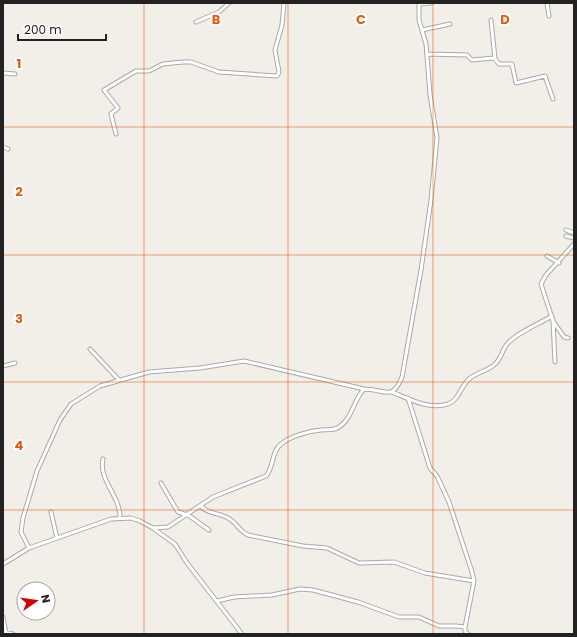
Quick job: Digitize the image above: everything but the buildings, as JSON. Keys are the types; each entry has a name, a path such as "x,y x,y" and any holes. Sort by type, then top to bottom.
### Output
{"street":[{"path":"196,22 220,12 229,3"},
{"path":"116,134 111,113 118,108 104,90 136,71 149,70 163,64 189,62 219,72 277,76 279,72 275,50 282,25 284,3"},
{"path":"392,392 395,390 402,377 406,360 421,270 433,179 437,132 430,94 427,54 418,14 419,3 431,3"},
{"path":"546,3 549,16"},
{"path":"491,20 495,59 499,64 512,64 516,83 545,76 553,100"},
{"path":"422,30 450,24"},
{"path":"427,54 467,55 472,60 495,59"},
{"path":"3,73 15,74"},
{"path":"3,148 8,149"},
{"path":"566,230 574,233"},
{"path":"566,236 574,238"},
{"path":"555,362 553,321 541,284 546,275 559,263 574,244"},
{"path":"547,256 559,263"},
{"path":"30,548 21,532 26,506 37,471 63,413 71,404 95,389 119,380 149,372 200,368 244,361 364,389 386,393 392,392 432,406 450,403 468,379 495,364 500,358 503,349 514,337 552,316"},
{"path":"553,321 564,337 568,338"},
{"path":"90,349 119,380"},
{"path":"3,366 15,363"},
{"path":"153,528 168,527 213,497 266,476 270,469 275,452 284,442 312,431 339,427 348,418 364,389"},
{"path":"408,398 430,468 439,480 449,502 468,555 474,581 465,627 468,634"},
{"path":"103,459 104,474 119,503 120,517"},
{"path":"161,483 176,510 188,515 209,530"},
{"path":"201,506 208,511 230,519 240,531 248,535 303,546 327,548 358,563 394,562 425,573 474,581"},
{"path":"51,512 58,538"},
{"path":"3,564 30,548 104,521 120,517 138,519 175,544 242,634"},
{"path":"217,602 234,597 272,595 300,589 313,590 358,602 399,617 419,617 439,626 465,627"},
{"path":"3,617 5,633 13,634"}]}
